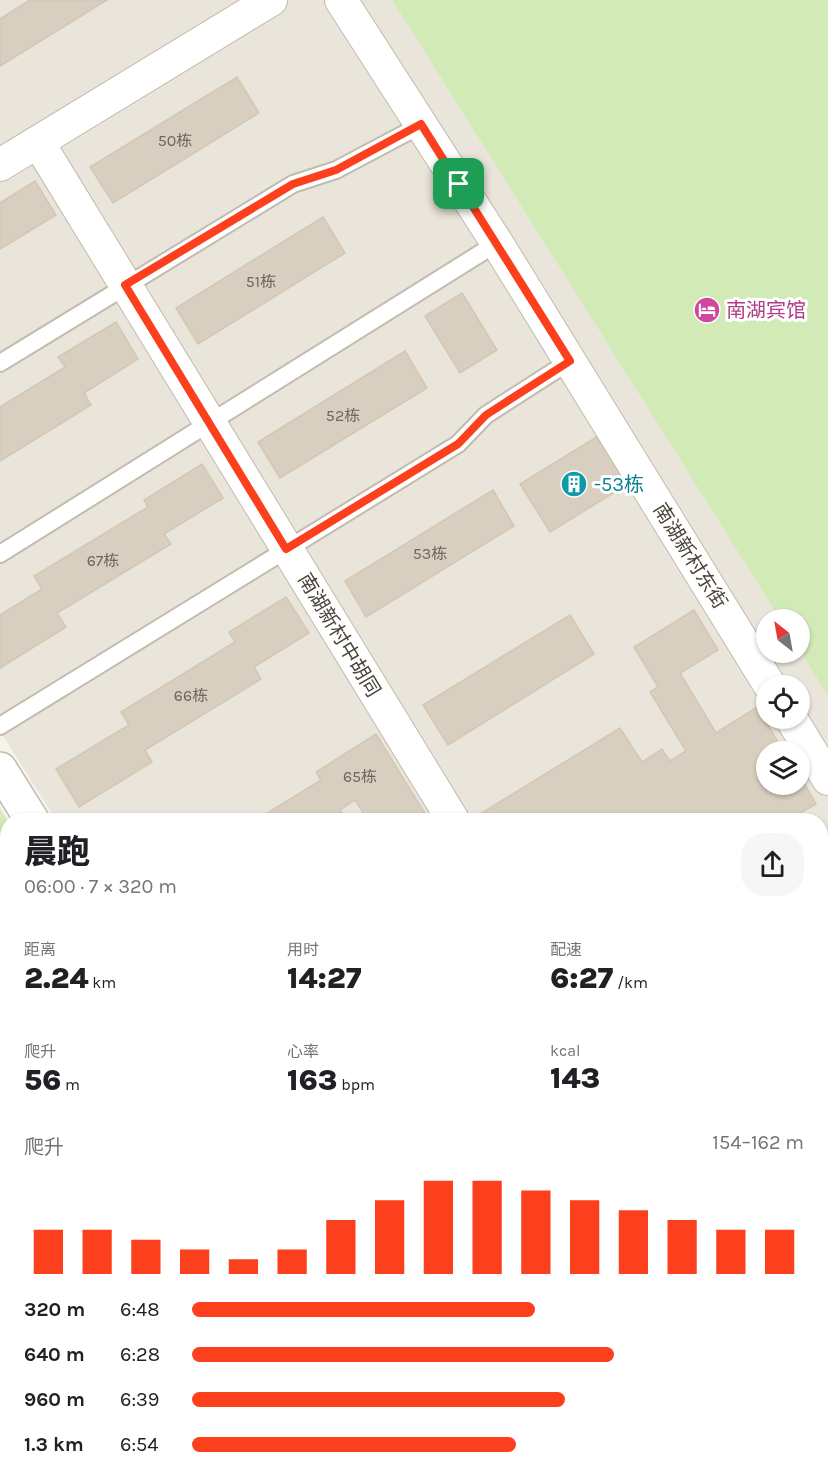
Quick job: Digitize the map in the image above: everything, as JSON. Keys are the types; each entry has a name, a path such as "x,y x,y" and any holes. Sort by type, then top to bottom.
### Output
{"street":[{"path":"0,165 271,0"},
{"name":"南湖新村东街","path":"341,0 497,243 763,675"},
{"name":"南湖新村中胡同","path":"38,142 449,813"},
{"path":"797,729 828,779"},
{"path":"0,769 28,813"}],"lane":[{"path":"0,363 293,184 336,170 421,124"},
{"path":"0,554 497,243"},
{"path":"0,726 458,444 486,415 570,361"}],"shaded area":[{"path":"0,0 392,0 774,609 756,609 756,663 807,663 828,696 828,813 52,813 0,731"}],"green space":[{"name":"南湖宾馆","path":"392,0 828,0 828,696 807,663 810,663 810,609 774,609"}],"building":[{"path":"30,0 107,0 0,66 0,19"},
{"path":"237,77 259,113 113,203 90,167"},
{"path":"35,181 56,215 0,249 0,203"},
{"path":"323,217 345,253 198,344 176,308"},
{"path":"462,293 497,350 460,373 425,316"},
{"path":"116,322 138,359 84,393 91,405 0,461 0,407 65,367 58,357"},
{"path":"405,351 427,388 280,478 258,442"},
{"name":"-53栋","path":"598,436 628,484 550,532 520,484"},
{"path":"202,464 223,498 164,534 171,544 57,613 66,627 0,668 0,615 42,589 34,576 148,507 144,500"},
{"path":"493,490 514,526 366,617 345,581"},
{"path":"286,597 309,633 254,667 261,679 145,750 152,762 79,807 56,769 129,725 121,712 235,642 229,632"},
{"path":"694,610 718,650 680,673 716,733 756,708 756,729 770,729 777,741 756,741 756,795 810,794 816,804 801,813 482,813 620,728 642,762 662,749 670,761 686,751 650,692 658,687 634,647"},
{"path":"570,615 594,654 448,745 423,705"},
{"path":"376,734 425,813 363,813 355,800 340,810 342,813 267,813 321,780 316,772"}],"place":[{"name":"南湖宾馆","path":"707,310"},
{"name":"-53栋","path":"574,484"}],"route":[{"path":"421,124 459,184 570,361 486,415 458,444 286,549 125,285 293,184 336,170 421,124"}]}
